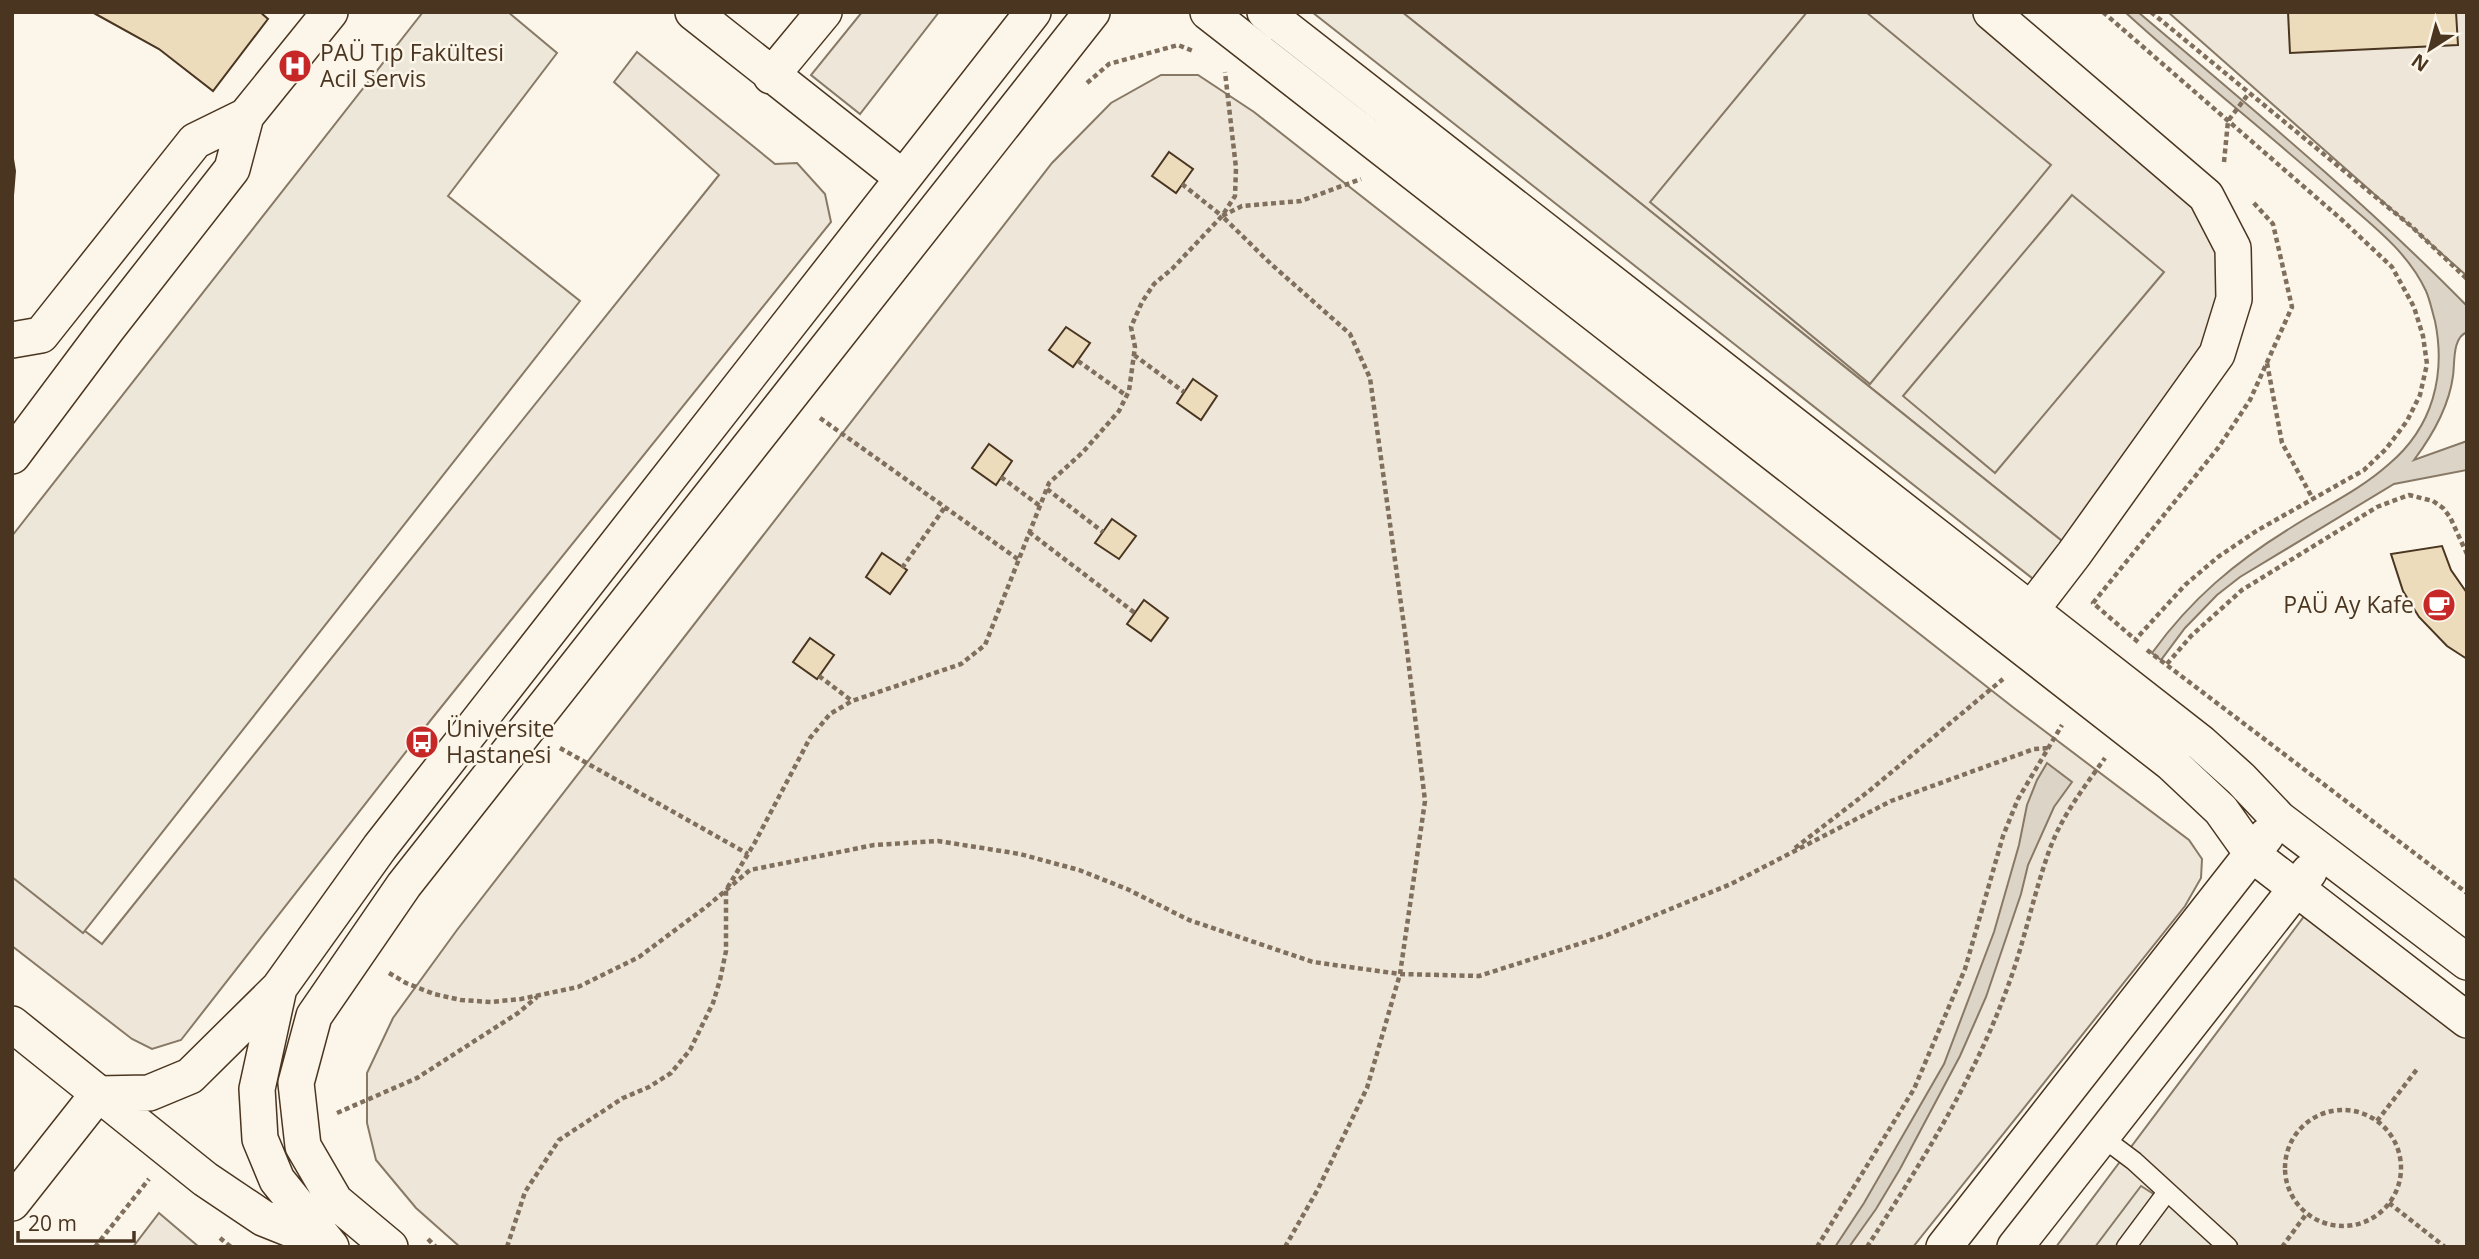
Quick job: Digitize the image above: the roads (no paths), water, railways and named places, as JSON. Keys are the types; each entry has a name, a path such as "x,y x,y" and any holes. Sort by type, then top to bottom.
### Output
{"street":[{"path":"12,456 232,169 246,116 330,12"},
{"path":"693,12 903,178"},
{"path":"771,76 824,12"},
{"path":"98,1094 149,1093 190,1076 279,988 380,847 1033,12"},
{"path":"390,1247 335,1201 303,1146 296,1083 314,1016 404,886 1092,12"},
{"path":"1208,12 2171,763 2221,810 2253,855 2467,1020"},
{"path":"1265,12 2201,743 2241,779 2279,819 2467,962"},
{"path":"1992,12 2206,197 2233,247 2234,299 2217,354 2031,610"},
{"path":"12,340 41,335 195,141 246,116"},
{"path":"1944,1247 2279,819"},
{"path":"2015,1247 2323,853"},
{"path":"279,988 257,1089 260,1139 276,1180 328,1245"},
{"path":"12,1024 205,1179 263,1218 328,1245"},
{"path":"12,1203 98,1094"}],"lane":[{"path":"2102,1137 2228,1247"},
{"path":"2126,1247 2167,1192"}],"place":[{"name":"PAÜ Tıp Fakültesi Acil Servis","path":"295,66"},
{"name":"PAÜ Ay Kafe","path":"2439,605"},
{"name":"Üniversite Hastanesi","path":"422,742"}]}
